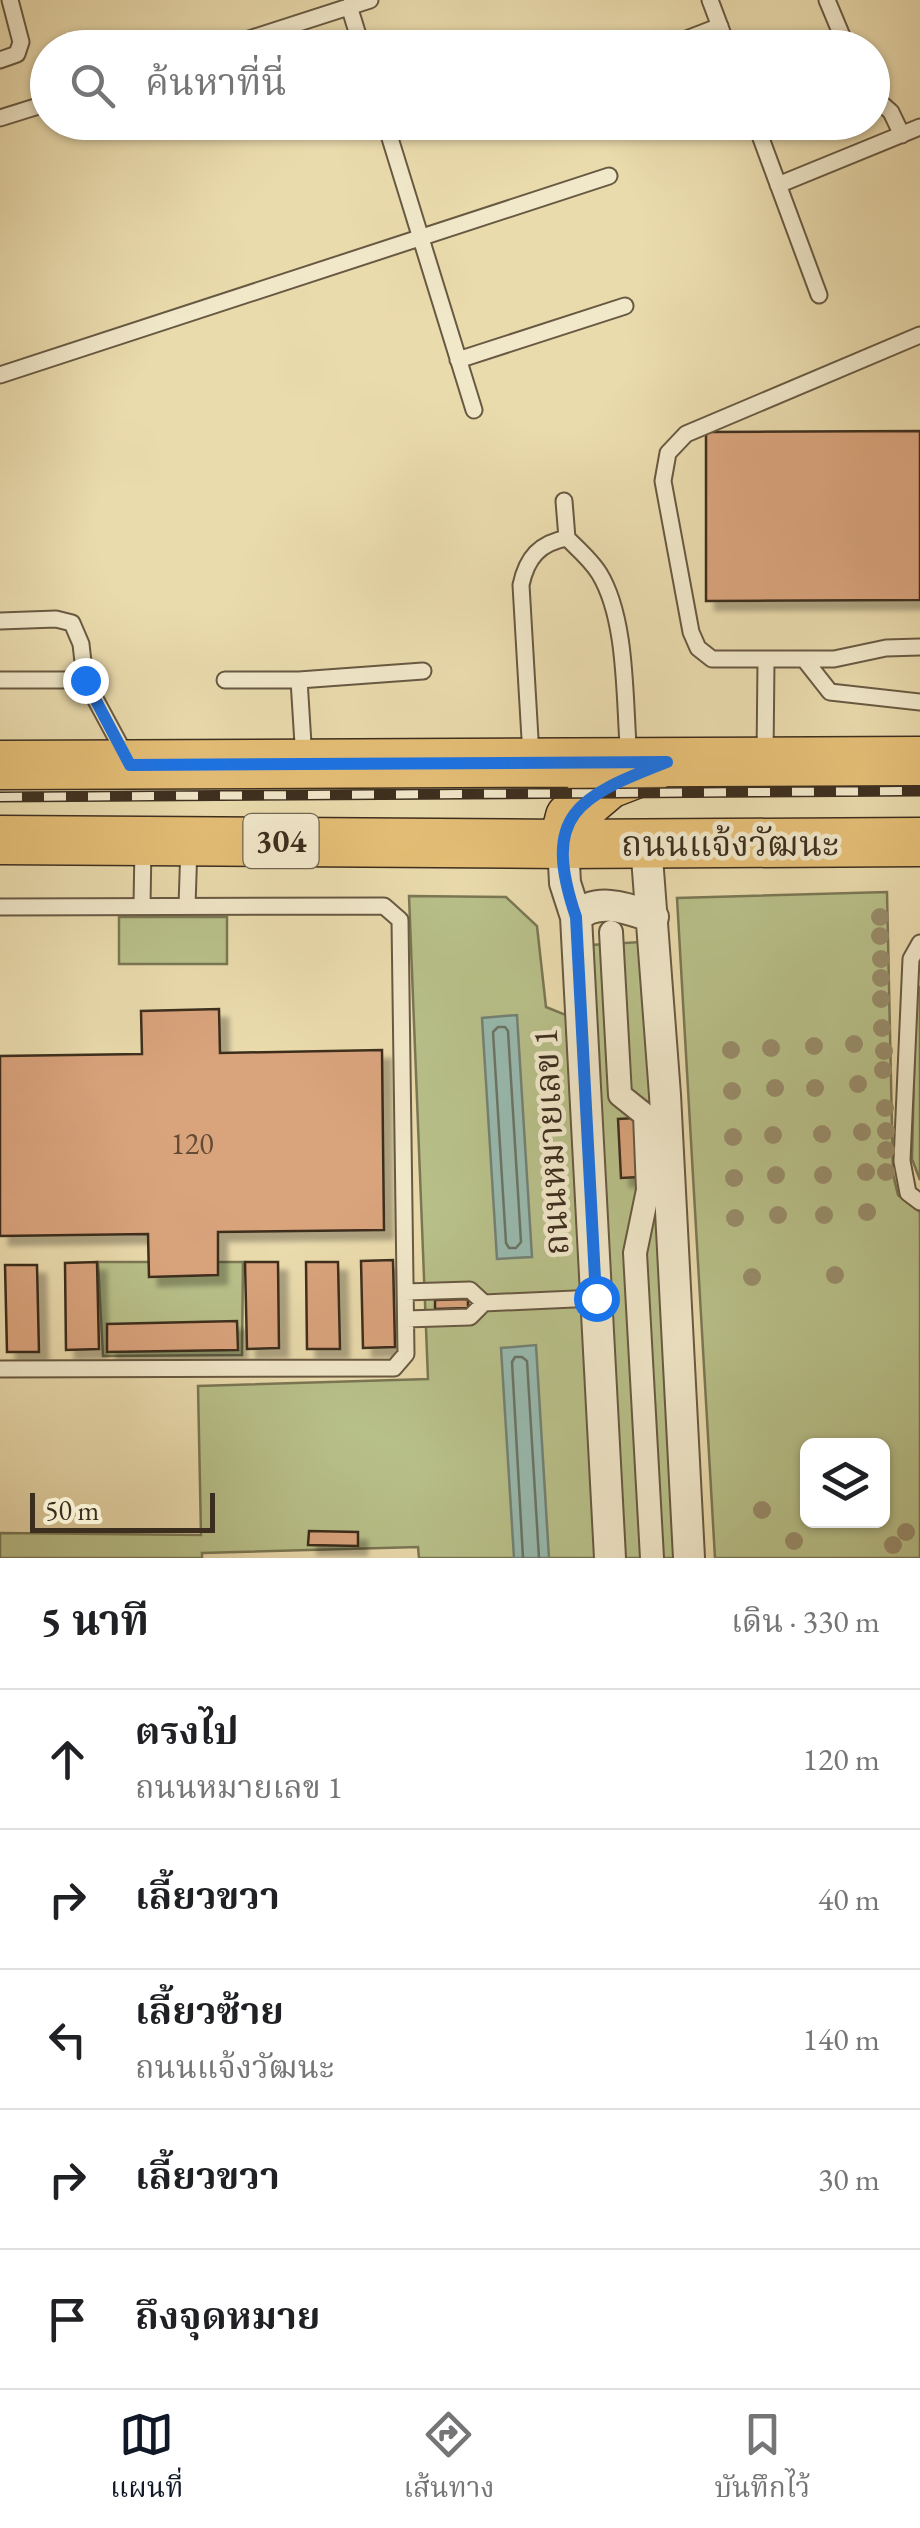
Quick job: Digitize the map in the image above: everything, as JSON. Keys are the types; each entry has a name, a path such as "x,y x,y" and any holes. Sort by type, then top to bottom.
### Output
{"main road":[{"name":"304","path":"0,765 920,761"},
{"path":"562,844 570,817 609,784 648,762"},
{"name":"ถนนแจ้งวัฒนะ","path":"0,840 920,842"}],"street":[{"name":"ถนนหมายเลข 1","path":"562,844 565,883 576,917 610,1558"},
{"path":"646,844 688,1558"},
{"path":"576,917 584,909 601,906 653,917"},
{"name":"ถนนหมายเลข 1","path":"611,932 620,1095 644,1115 648,1190 636,1253 652,1558"}],"lane":[{"path":"0,60 16,54 21,42 10,0"},
{"path":"276,30 370,0"},
{"path":"710,0 721,30"},
{"path":"827,0 840,30"},
{"path":"349,6 356,30"},
{"path":"710,30 720,26"},
{"path":"1,115 30,108"},
{"path":"890,111 902,134"},
{"path":"890,139 920,128"},
{"path":"390,140 474,410"},
{"path":"762,140 819,296"},
{"path":"778,185 887,140"},
{"path":"0,375 609,176"},
{"path":"458,360 625,306"},
{"path":"920,335 686,434 668,453 664,481 691,632 698,648 712,658 834,659 886,648 920,647"},
{"path":"564,502 568,538 598,570 610,596 621,668 648,762"},
{"path":"532,760 524,568 538,548 568,538"},
{"path":"0,621 72,623 81,644 85,680 130,765"},
{"path":"765,761 766,660"},
{"path":"804,660 830,692 920,702"},
{"path":"226,680 422,672"},
{"path":"0,680 85,680"},
{"path":"299,680 304,764"},
{"path":"166,840 188,906"},
{"path":"142,906 166,840"},
{"path":"0,907 384,906 400,920 406,1292 406,1354 394,1368 0,1368"},
{"path":"920,943 911,959 902,1162 908,1193 920,1202"},
{"path":"406,1292 470,1290 484,1303"},
{"path":"406,1319 470,1317 484,1303 596,1298"}],"green space":[{"path":"887,892 893,1174 898,1195 920,1212 920,1558 715,1558 677,898"},
{"path":"409,896 506,897 537,926 546,1007 566,1015 595,1558 419,1558 418,1547 202,1553 202,1558 0,1558 0,1533 201,1535 198,1386 428,1379"},
{"path":"119,917 227,917 227,964 119,964"},
{"path":"641,942 676,1558 625,1558 591,945"},
{"path":"916,987 920,987 920,1180 912,1159"},
{"path":"98,1262 243,1262 242,1355 103,1356"}],"water":[{"path":"517,1015 532,1257 497,1259 482,1018"},
{"path":"536,1345 549,1558 514,1558 501,1348"}],"building":[{"path":"920,431 920,600 706,601 706,432"},
{"path":"219,1009 220,1053 382,1050 384,1230 218,1232 218,1275 149,1277 148,1234 0,1236 0,1056 142,1054 141,1011"},
{"path":"636,1118 639,1177 621,1178 618,1119"},
{"path":"393,1260 395,1347 363,1348 361,1261"},
{"path":"97,1262 99,1349 66,1350 65,1263"},
{"path":"245,1262 278,1262 279,1348 247,1349"},
{"path":"306,1262 338,1262 340,1349 307,1349"},
{"path":"5,1265 37,1265 39,1352 7,1352"},
{"path":"468,1299 468,1308 435,1309 435,1300"},
{"path":"237,1321 238,1350 107,1352 107,1324"},
{"path":"309,1531 358,1532 358,1546 308,1545"}],"railway":[{"path":"0,797 920,791"}],"route":[{"path":"85,680 130,765 667,762 609,784 570,817 562,844 565,883 576,917 596,1298"}]}
